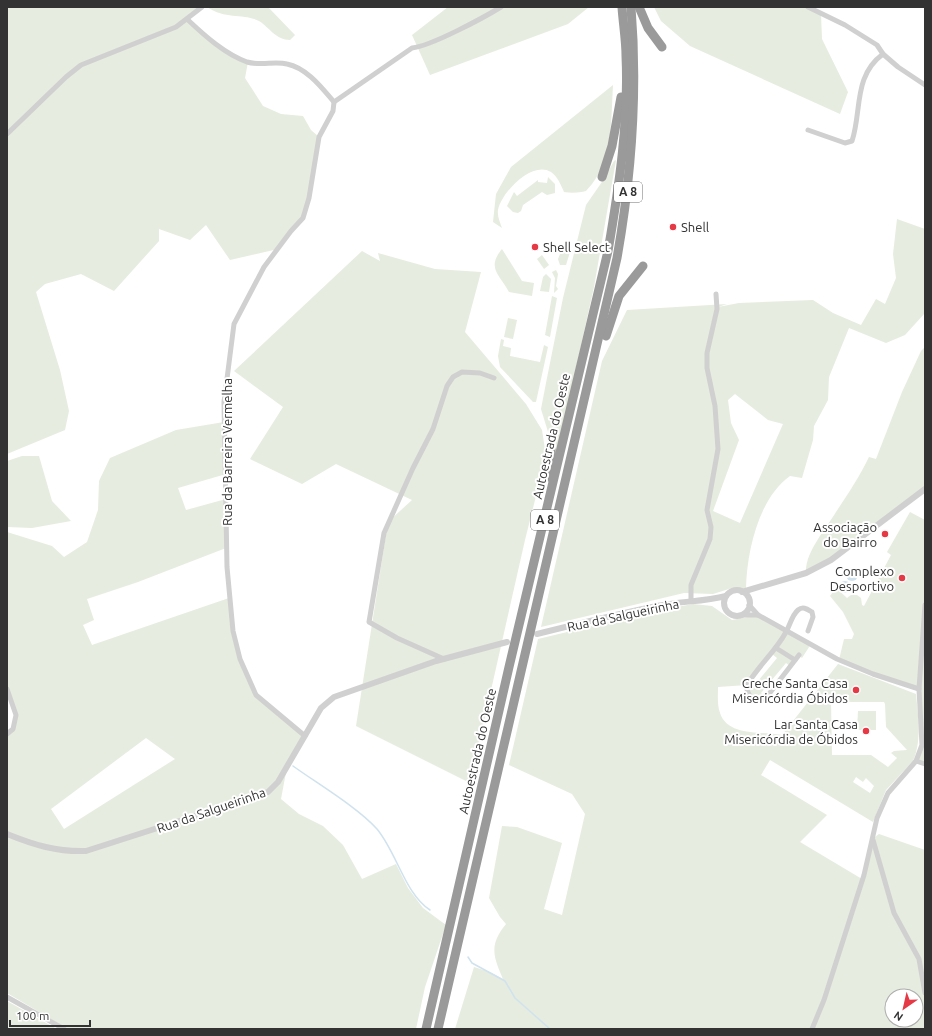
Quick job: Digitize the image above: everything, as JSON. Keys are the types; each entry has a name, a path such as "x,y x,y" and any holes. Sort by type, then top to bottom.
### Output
{"highway":[{"name":"Autoestrada do Oeste","path":"426,1029 608,251 619,188 625,123 626,70 622,7"},
{"name":"Autoestrada do Oeste","path":"438,1029 591,374 615,265 631,169 634,100 631,7"},
{"path":"639,7 648,28 662,47"},
{"path":"602,177 612,146 626,70"},
{"path":"591,374 600,356 611,315 619,296 644,266"},
{"path":"532,575 535,542 552,464 551,449"}],"street":[{"path":"7,134 66,77 81,65 176,28 188,20 202,7"},
{"path":"188,20 209,39 248,62 287,64 302,71 320,86 334,102 412,48 418,48 451,33 501,7"},
{"path":"808,7 845,25 877,45 884,54 911,78 925,85"},
{"path":"808,130 845,144 852,141 855,131 858,99 864,82 876,60 884,54"},
{"name":"Rua da Barreira Vermelha","path":"304,736 256,695 242,665 233,631 227,567 224,402 234,324 264,268 291,231 303,218 309,198 319,137 333,111 334,102"},
{"path":"691,600 691,585 710,539 711,527 707,510 718,448 715,406 707,368 707,353 717,309 716,294"},
{"path":"444,659 397,638 369,622 384,533 413,468 433,429 447,386 453,377 462,372 480,373 494,378"},
{"path":"758,615 731,615 724,607 726,596 733,591 742,592 806,573 831,560 925,489"},
{"path":"742,615 754,589"},
{"path":"742,592 758,615 837,659 873,674 919,689"},
{"name":"Rua da Salgueirinha","path":"537,634 657,606 691,600 709,600 726,596"},
{"name":"Rua da Salgueirinha","path":"709,600 724,607"},
{"path":"812,1029 824,1000 852,912 877,818 888,793 916,761 922,745 919,689 925,605"},
{"path":"799,655 769,694 761,701 756,701 750,697 747,690 747,685 776,648 787,631 796,612 801,608 812,612 813,618 808,631"},
{"name":"Rua da Salgueirinha","path":"7,834 38,846 65,852 86,851 254,798 268,792 278,782 321,708 334,697 355,688 444,659 507,642"},
{"path":"776,648 795,660"},
{"path":"7,689 16,715 13,729 7,734"},
{"path":"916,761 925,764"},
{"path":"872,839 894,913 919,959 925,993"},
{"path":"7,997 64,1029"}],"shaded area":[{"path":"7,7 202,7 188,19 209,39 248,62 245,78 263,106 281,114 303,116 311,130 319,137 303,218 278,249 230,260 206,225 190,240 159,229 159,241 114,291 81,274 45,284 36,292 60,370 69,411 65,430 7,454"},
{"path":"207,7 268,7 295,35 290,40 281,38 259,21 247,17 221,14"},
{"path":"448,7 589,7 568,24 430,75 412,35"},
{"path":"654,7 807,7 821,14 822,39 848,92 840,114 690,46 661,21"},
{"path":"613,85 610,137 607,150 599,173 587,190 572,193 564,192 557,179 551,172 543,169 535,170 518,180 500,203 498,214 502,228 493,222 496,194 511,167"},
{"path":"616,160 594,287 556,458 541,409 563,298 586,205"},
{"path":"548,177 555,184 555,193 547,195 542,192 523,205 521,211 518,213 513,212 507,206 514,192 517,196 538,180 538,182 547,183"},
{"path":"897,219 925,229 925,313 905,335 886,343 849,328 829,377 828,400 814,426 813,440 802,478 790,476 779,486 762,512 756,527 749,559 746,588 732,588 713,594 684,593 541,627 602,361 627,310 727,304 718,307 739,303 813,300 833,313 861,325 876,299 885,304 896,278 893,254","holes":["735,394 768,420 783,424 740,523 713,511 739,440 731,423 728,400"]},
{"path":"502,249 522,281 534,283 532,296 509,292 496,271 495,266 497,256"},
{"path":"571,249 566,265 560,265 558,259 560,254"},
{"path":"362,251 380,261 378,253 435,269 481,272 465,332 526,404 542,430 546,456 525,540 470,783 356,726 388,522 412,500 336,464 302,484 250,459 283,407 234,371"},
{"path":"542,255 549,265 544,269 537,259"},
{"path":"556,270 558,274 556,286 558,289 554,293 555,278 552,272"},
{"path":"546,274 551,279 549,292 540,291 543,277"},
{"path":"552,296 557,298 550,337 545,335"},
{"path":"508,318 517,320 513,339 504,337"},
{"path":"501,339 504,340 503,346 511,348 510,356 540,362 544,345 548,347 536,402 533,402 500,367 498,356"},
{"path":"925,347 925,489 830,558 806,571 809,556 817,540 854,485 869,457 876,459 902,392 921,351"},
{"path":"224,422 226,474 178,488 186,510 226,499 226,548 138,582 87,599 94,620 83,625 92,645 229,598 240,659 256,695 305,736 287,767 281,799 299,814 323,826 343,845 362,879 396,864 408,888 423,908 446,925 425,987 416,1029 68,1029 7,993 7,734 13,729 16,715 7,689 7,532 52,546 64,557 87,542 98,510 99,481 110,458 176,430","holes":["146,738 175,759 64,829 51,809"]},
{"path":"22,456 39,456 52,501 71,521 32,528 7,527 7,461"},
{"path":"910,512 925,520 925,764 916,761 922,745 919,689 839,660 844,639 852,639 854,634 843,612 830,596 836,588 847,598 851,595 857,595 861,598 862,605 864,606 891,555 887,552"},
{"path":"693,604 712,606 732,620 758,615 811,644 802,658 799,655 790,666 786,663 761,693 765,697 761,701 750,697 747,685 718,687 719,710 724,721 730,726 746,732 782,735 838,664 916,694 919,728 916,753 913,761 886,790 873,822 770,760 761,775 827,815 800,842 862,879 872,839 879,834 925,850 925,1029 455,1029 474,967 490,972 503,979 494,951 497,938 506,924 489,898 502,826 517,827 562,843 544,909 562,915 585,814 572,794 509,765 538,639 655,611","holes":["772,654 777,658 753,687 749,683","831,702 884,702 886,727 907,750 894,751 891,753 897,758 888,767 871,755 832,755","856,777 863,782 866,778 874,786 870,793 853,782"]},
{"path":"858,711 876,711 876,730 857,730"},
{"path":"7,1001 57,1029 7,1029"}],"water":[{"path":"852,569 856,571 858,575 856,579 852,581 848,579 846,575 848,571"},
{"path":"845,581 849,583 851,587 849,591 845,593 841,591 839,587 841,583"}],"waterway":[{"path":"293,766 359,812 377,829 414,894 421,903 430,910"},
{"path":"468,957 472,963 505,981 515,998 550,1029"}],"place":[{"name":"Shell","path":"673,227"},
{"name":"Shell Select","path":"535,247"},
{"name":"Associação do Bairro","path":"885,534"},
{"name":"Complexo Desportivo","path":"902,578"},
{"name":"Creche Santa Casa Misericórdia Óbidos","path":"856,690"},
{"name":"Lar Santa Casa Misericórdia de Óbidos","path":"866,731"}]}
